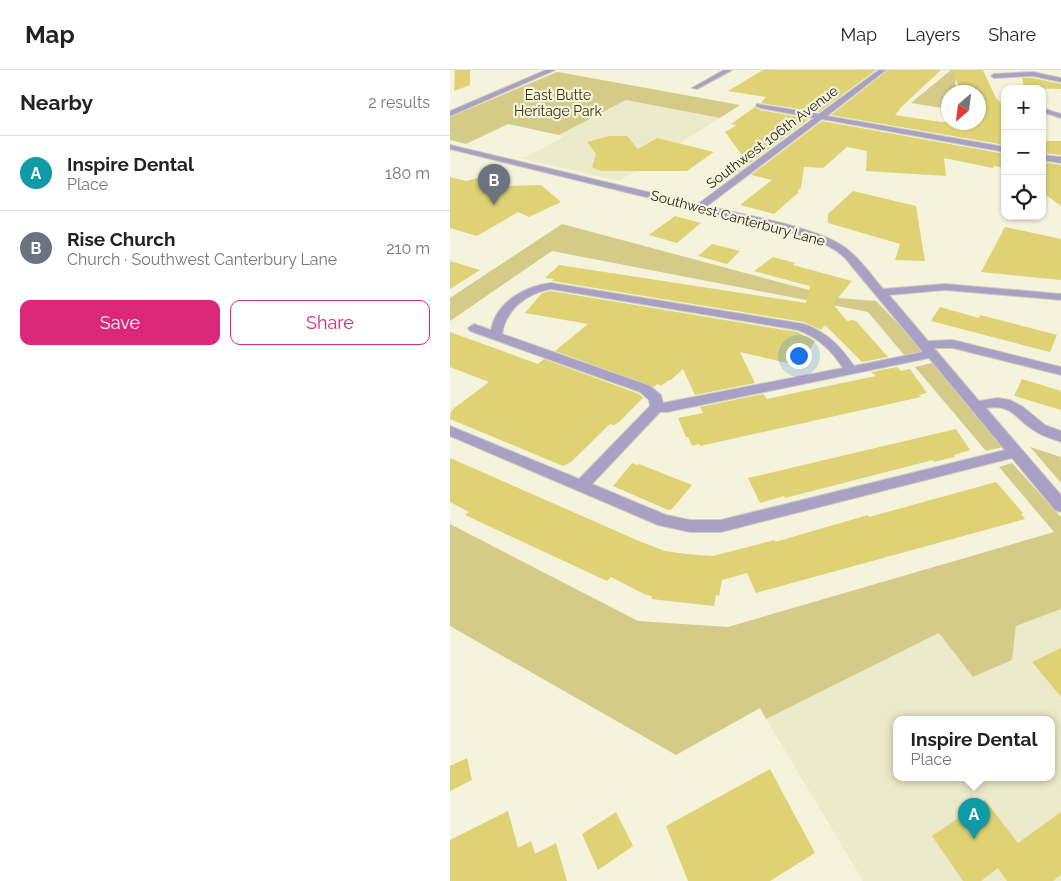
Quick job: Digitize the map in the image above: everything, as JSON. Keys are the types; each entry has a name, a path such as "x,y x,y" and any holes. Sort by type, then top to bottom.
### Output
{"street":[{"path":"450,114 552,70"},
{"path":"695,88 728,70"},
{"name":"Southwest 106th Avenue","path":"700,207 883,70"},
{"path":"1016,74 1015,80 1021,84"},
{"path":"994,76 1033,74 1061,80"},
{"path":"760,106 1001,149"},
{"path":"1046,112 1061,116"},
{"name":"Southwest Canterbury Lane","path":"450,147 700,207 831,242 849,256 1014,453 1061,506"},
{"path":"1046,158 1061,160"},
{"path":"496,336 496,326 503,315 520,297 530,290 551,286 800,327 824,336 850,370"},
{"path":"879,293 945,287 1061,297"},
{"path":"474,328 645,390 656,398 657,407"},
{"path":"657,407 667,408 850,370 927,349 953,344 1061,371"},
{"path":"975,406 998,402 1004,403 1018,410 1040,428 1061,437"},
{"path":"580,487 657,407"},
{"path":"450,431 664,521 690,526 721,526 1014,453"}],"shaded area":[{"path":"626,100 720,118 619,181 516,157 526,157 564,137 559,135"},
{"path":"1061,609 1061,881 863,881 766,719 940,633 973,677 1012,660 1016,626"}],"green space":[{"path":"951,70 966,70 955,82 955,85 941,85 941,108 911,103"},
{"name":"East Butte Heritage Park","path":"557,72 740,105 720,118 626,100 559,135 508,124 466,144 450,140 450,117"},
{"path":"562,224 839,298 876,301 925,351 905,356 868,312 552,251 450,321 450,298"},
{"path":"932,363 1003,447 986,451 915,367"},
{"path":"1030,447 1061,457 1061,483"},
{"path":"1012,463 1061,517 1061,609 1016,626 1012,660 973,677 939,633 766,719 760,708 676,755 450,626 450,524 638,621 728,627 1054,532 999,467"}],"building":[{"path":"455,70 470,70 470,85 454,91"},
{"path":"763,70 876,70 819,112 761,103 766,97 728,91"},
{"path":"888,70 941,70 895,115 941,122 941,130 986,130 986,85 958,85 953,70 983,70 996,98 1001,103 1001,144 831,115"},
{"path":"1022,78 1033,78 1061,84 1061,89 1046,89 1046,85 1023,85"},
{"path":"755,107 760,110 809,119 738,172 734,171 747,162 725,132 737,125 731,124"},
{"path":"822,121 1001,153 1001,167 994,166 993,168 944,158 946,176 866,171 867,151 847,147 823,168 804,167 801,188 797,191 799,192 774,214 740,205 772,180 751,175"},
{"path":"609,136 627,136 638,149 657,138 714,152 687,171 601,171 592,167 596,154 587,142"},
{"path":"1046,141 1061,141 1061,155 1046,153"},
{"path":"1046,163 1061,165 1061,206 1046,195"},
{"path":"494,174 505,186 541,185 561,202 529,217 518,212 477,236 450,228 450,177 466,181"},
{"path":"853,191 916,206 925,261 895,260 900,244 828,223 828,214"},
{"path":"675,216 701,223 677,243 649,235"},
{"path":"1005,227 1061,239 1061,280 981,272"},
{"path":"712,244 740,251 727,264 698,256"},
{"path":"773,257 795,263 793,265 852,281 833,304 847,321 853,320 857,322 888,357 862,362 825,325 821,330 804,322 552,281 554,279 545,278 559,265 806,303 810,286 754,271"},
{"path":"450,261 480,270 450,289"},
{"path":"551,291 797,332 815,341 800,366 740,352 755,383 695,395 683,369 671,380 661,386 657,384 654,387 555,351 588,324 525,313 542,293"},
{"path":"940,307 979,318 980,315 1057,335 1050,352 931,321"},
{"path":"450,332 538,364 544,359 639,394 643,398 619,422 614,425 610,424 571,462 563,466 450,419 453,409 489,382 450,367"},
{"path":"897,367 901,371 910,369 927,393 919,395 921,397 700,446 699,444 692,446 678,418 703,413 700,407 763,394 767,399 876,376 871,372"},
{"path":"1022,379 1061,391 1061,410 1014,396"},
{"path":"956,429 970,450 954,455 955,457 934,462 933,460 785,498 784,496 760,503 748,478"},
{"path":"450,458 639,541 665,551 686,554 713,556 775,540 775,542 868,515 869,517 996,482 1023,513 1021,514 1025,519 756,593 747,573 722,580 719,596 716,595 714,606 695,604 651,599 652,596 646,595 611,577 607,581 465,515 469,512 450,502"},
{"path":"632,463 692,485 672,509 668,510 613,486"},
{"path":"1061,648 1061,697 1032,662"},
{"path":"467,758 472,780 450,791 450,766"},
{"path":"770,769 815,853 770,881 688,881 666,826"},
{"path":"985,800 1018,843 1061,812 1061,875 1053,881 1007,881 998,868 981,881 963,881 932,836"},
{"path":"508,811 518,848 531,841 535,854 556,843 567,881 450,881 450,840"},
{"path":"616,812 633,846 598,870 582,834"}],"place":[{"name":"Rise Church","path":"494,205"},
{"name":"Inspire Dental","path":"974,839"}]}
